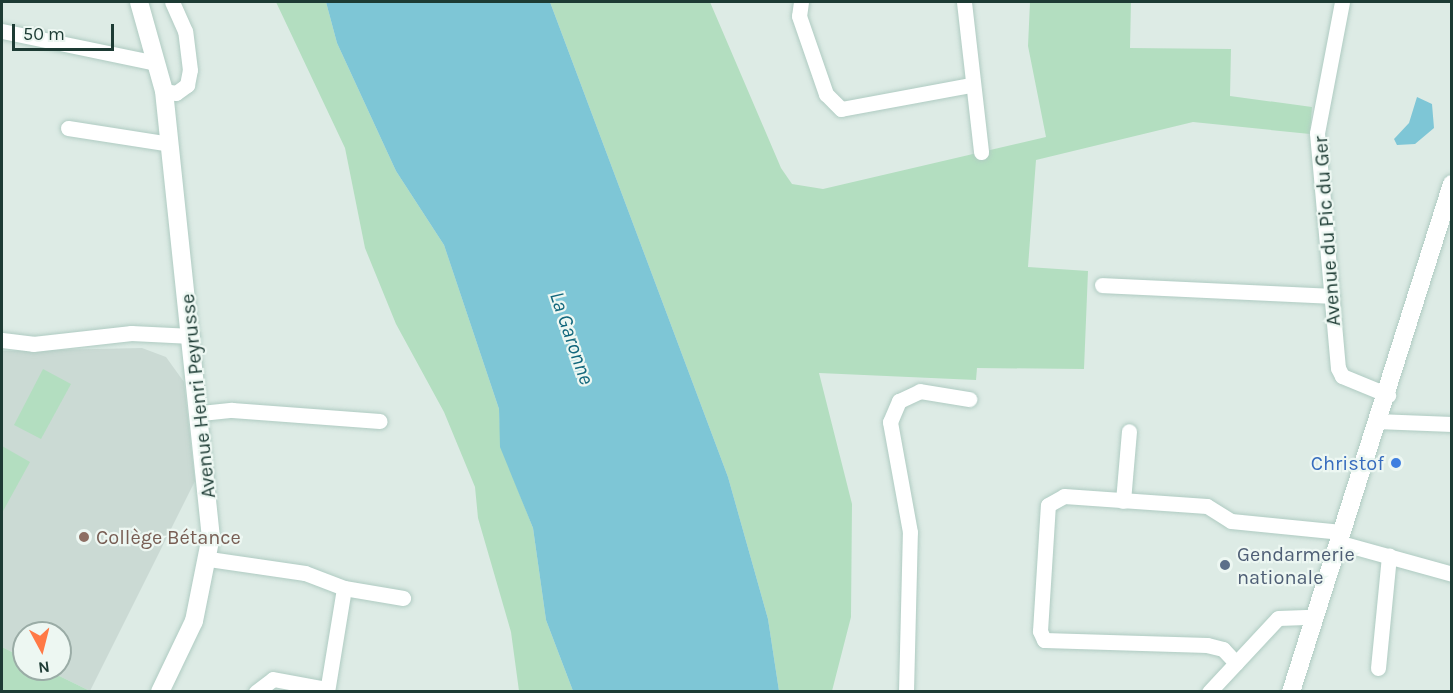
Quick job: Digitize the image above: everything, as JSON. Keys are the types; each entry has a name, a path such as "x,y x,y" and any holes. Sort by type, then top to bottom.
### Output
{"street":[{"path":"164,91 176,93 186,85 190,70 185,31 172,2"},
{"path":"801,2 799,16 826,94 841,109 970,86"},
{"path":"964,2 970,86 981,152"},
{"name":"Avenue du Pic du Ger","path":"1342,2 1317,133 1332,296 1342,376 1388,395"},
{"name":"Avenue Henri Peyrusse","path":"142,5 164,91 201,413 209,559 194,621 160,692"},
{"path":"2,31 157,63"},
{"path":"68,128 170,144"},
{"path":"1291,692 1376,421 1388,395 1452,184"},
{"path":"1102,285 1332,296"},
{"path":"2,340 33,344 131,333 192,336"},
{"path":"906,692 910,532 890,422 899,401 920,391 969,399"},
{"path":"201,413 232,410 380,422"},
{"path":"1376,421 1452,424"},
{"path":"1123,501 1129,431"},
{"path":"1236,663 1214,646 1057,644 1041,636 1048,505 1064,496 1207,506 1231,521 1339,537 1389,556 1452,574"},
{"path":"1378,668 1389,556"},
{"path":"209,559 305,573 344,588 403,598"},
{"path":"256,692 273,679 327,690 344,588"},
{"path":"1209,692 1278,618 1313,617"}],"shaded area":[{"name":"Collège Bétance","path":"142,348 166,357 184,382 195,481 90,691 70,681 72,681 72,621 12,621 12,652 2,647 2,351"}],"green space":[{"path":"276,2 326,2 337,43 396,171 444,245 499,409 501,447 533,528 546,620 573,691 519,691 511,632 478,518 475,487 444,412 396,324 365,248 345,148"},
{"path":"550,2 710,2 781,168 792,184 823,189 1046,137 1028,46 1030,2 1131,2 1130,48 1231,49 1230,96 1312,107 1310,134 1193,122 1036,160 1028,267 1088,271 1084,369 977,368 976,380 819,373 852,504 851,617 832,691 779,691 768,619 728,477"},
{"path":"43,369 71,384 41,439 14,425"},
{"path":"2,446 30,462 2,513"},
{"path":"2,647 12,652 12,681 70,681 90,691 2,691"}],"water":[{"name":"La Garonne","path":"326,2 550,2 728,477 768,619 779,691 573,691 546,620 533,528 500,447 499,409 444,245 396,171 337,43"},
{"path":"1417,97 1432,104 1434,128 1415,144 1397,145 1394,139 1409,123"}],"place":[{"name":"Christof","path":"1396,463"},
{"name":"Collège Bétance","path":"84,537"},
{"name":"Gendarmerie nationale","path":"1225,565"}]}
